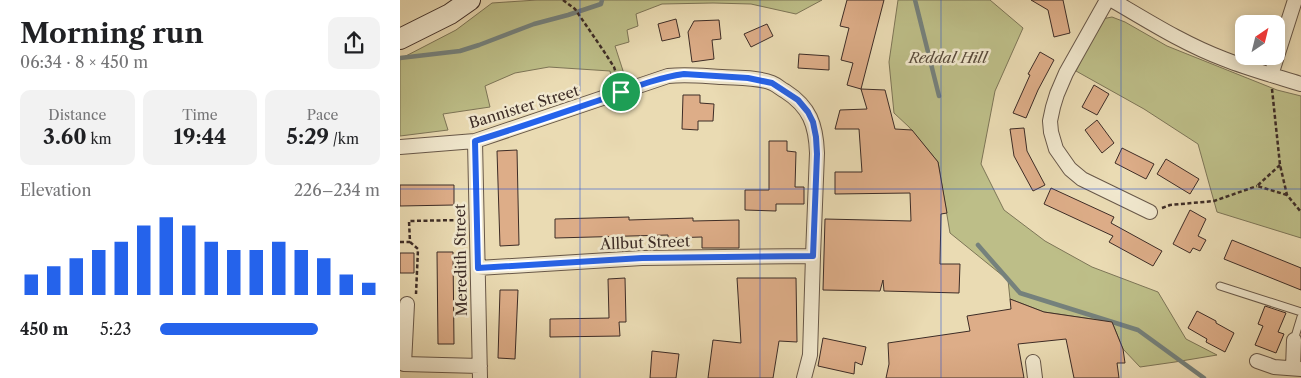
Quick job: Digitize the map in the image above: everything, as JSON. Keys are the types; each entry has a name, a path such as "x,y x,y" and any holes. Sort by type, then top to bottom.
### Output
{"main road":[{"path":"400,39 450,14 470,0"}],"street":[{"path":"1107,0 1060,87 1050,121 1051,132 1056,149 1063,161 1076,174 1150,212"},
{"path":"1112,0 1172,35 1223,59 1301,84"},
{"path":"1271,75 1295,0"},
{"name":"Bannister Street","path":"400,146 475,141 668,76 684,74 748,78 772,83 798,100 808,112 815,130 817,154 813,256"},
{"name":"Meredith Street","path":"475,141 480,372"},
{"path":"804,378 810,355 813,256"},
{"name":"Allbut Street","path":"478,268 642,258 813,256"},
{"path":"407,304 404,364 480,372"},
{"path":"1257,361 1274,367 1297,368 1294,340"},
{"path":"1032,362 1035,378"}],"lane":[{"path":"1220,286 1301,312"},
{"path":"1294,340 1301,317"}],"path":[{"path":"563,0 575,9 614,67 621,92"},
{"path":"1271,75 1280,165 1287,195 1301,212"},
{"path":"1150,212 1170,205 1214,201 1257,186 1280,165"},
{"path":"1257,186 1287,195"},
{"path":"410,242 409,221 477,219"},
{"path":"400,242 410,242 418,249 417,293 407,304"}],"green space":[{"path":"537,0 822,0 796,14 751,4 662,4 636,14 638,26 627,30 629,42 615,46 626,80 613,85 610,71 549,67 515,73 485,86 490,107 443,114 448,130 400,136 400,59 456,30 492,3"},
{"name":"Reddal Hill","path":"898,0 990,0 1023,28 995,91 981,164 1004,210 1045,241 1092,267 1158,292 1186,339 1217,355 1140,367 1123,349 1112,322 1044,312 1010,299 1008,280 950,233 938,162 909,127 894,113 889,62"},
{"path":"1112,17 1125,22 1167,46 1277,90 1301,96 1301,238 1217,212 1198,144 1144,109 1076,71 1102,19"}],"building":[{"path":"847,0 884,0 861,89 847,85 853,63 841,60 849,28 840,26"},
{"path":"1031,0 1063,0 1070,33 1054,37 1048,10"},
{"path":"676,19 680,37 662,41 658,24"},
{"path":"719,20 721,39 712,40 714,59 692,62 688,32 694,21"},
{"path":"767,24 773,36 751,47 744,34"},
{"path":"1040,52 1054,60 1026,118 1013,113 1030,75 1028,74"},
{"path":"799,54 829,56 829,70 798,68"},
{"path":"1094,85 1109,94 1097,115 1082,107"},
{"path":"861,89 885,90 895,129 912,130 938,162 947,213 941,214 940,264 960,264 959,293 884,291 883,280 880,291 823,290 825,219 911,221 910,193 835,194 835,172 862,172 859,129 835,129 840,110 867,109"},
{"path":"683,95 700,95 700,103 714,104 713,121 698,121 698,130 682,129"},
{"path":"1097,120 1114,143 1102,153 1085,130"},
{"path":"1024,128 1027,151 1045,185 1033,191 1014,156 1010,129"},
{"path":"769,141 787,141 787,151 796,152 795,187 804,187 804,204 776,204 776,211 745,210 745,190 769,190"},
{"path":"1122,148 1154,164 1146,179 1115,163"},
{"path":"517,150 519,245 500,246 497,151"},
{"path":"1166,159 1199,179 1190,194 1157,174"},
{"path":"400,185 454,185 454,205 400,206"},
{"path":"1051,188 1114,217 1111,223 1162,251 1153,266 1109,242 1113,236 1044,204"},
{"path":"1190,210 1206,219 1198,236 1206,240 1200,251 1193,248 1190,253 1173,244"},
{"path":"629,217 629,220 693,218 693,221 739,220 739,248 702,248 702,237 668,238 668,235 555,238 555,219"},
{"path":"1232,240 1301,268 1301,290 1224,259"},
{"path":"437,252 453,252 454,344 438,344"},
{"path":"400,253 414,253 414,273 400,273"},
{"path":"625,278 626,322 619,322 620,336 550,337 550,319 609,318 608,279"},
{"path":"737,278 796,278 797,342 779,341 773,378 708,378 713,340 741,343"},
{"path":"500,290 518,290 515,359 498,358"},
{"path":"1010,299 1044,312 1112,322 1123,349 1125,363 1117,363 1119,378 1074,378 1066,339 1018,344 1024,378 886,378 889,364 888,343 970,331 967,316 1011,309"},
{"path":"1265,306 1286,313 1278,332 1284,334 1276,353 1255,345 1263,326 1258,324"},
{"path":"1197,311 1234,333 1225,352 1206,342 1207,339 1188,328"},
{"path":"823,338 866,347 862,365 855,362 854,374 818,366"},
{"path":"652,351 679,354 676,378 650,378"}],"waterway":[{"path":"400,58 460,51 534,24 601,4 602,0"},
{"path":"915,0 939,96"},
{"path":"978,245 1020,293 1138,330 1204,378"}],"route":[{"path":"684,74 748,78 772,83 798,100 808,112 813,122 816,137 813,256 642,258 478,268 475,141 495,136 621,92 668,76 684,74"}]}
